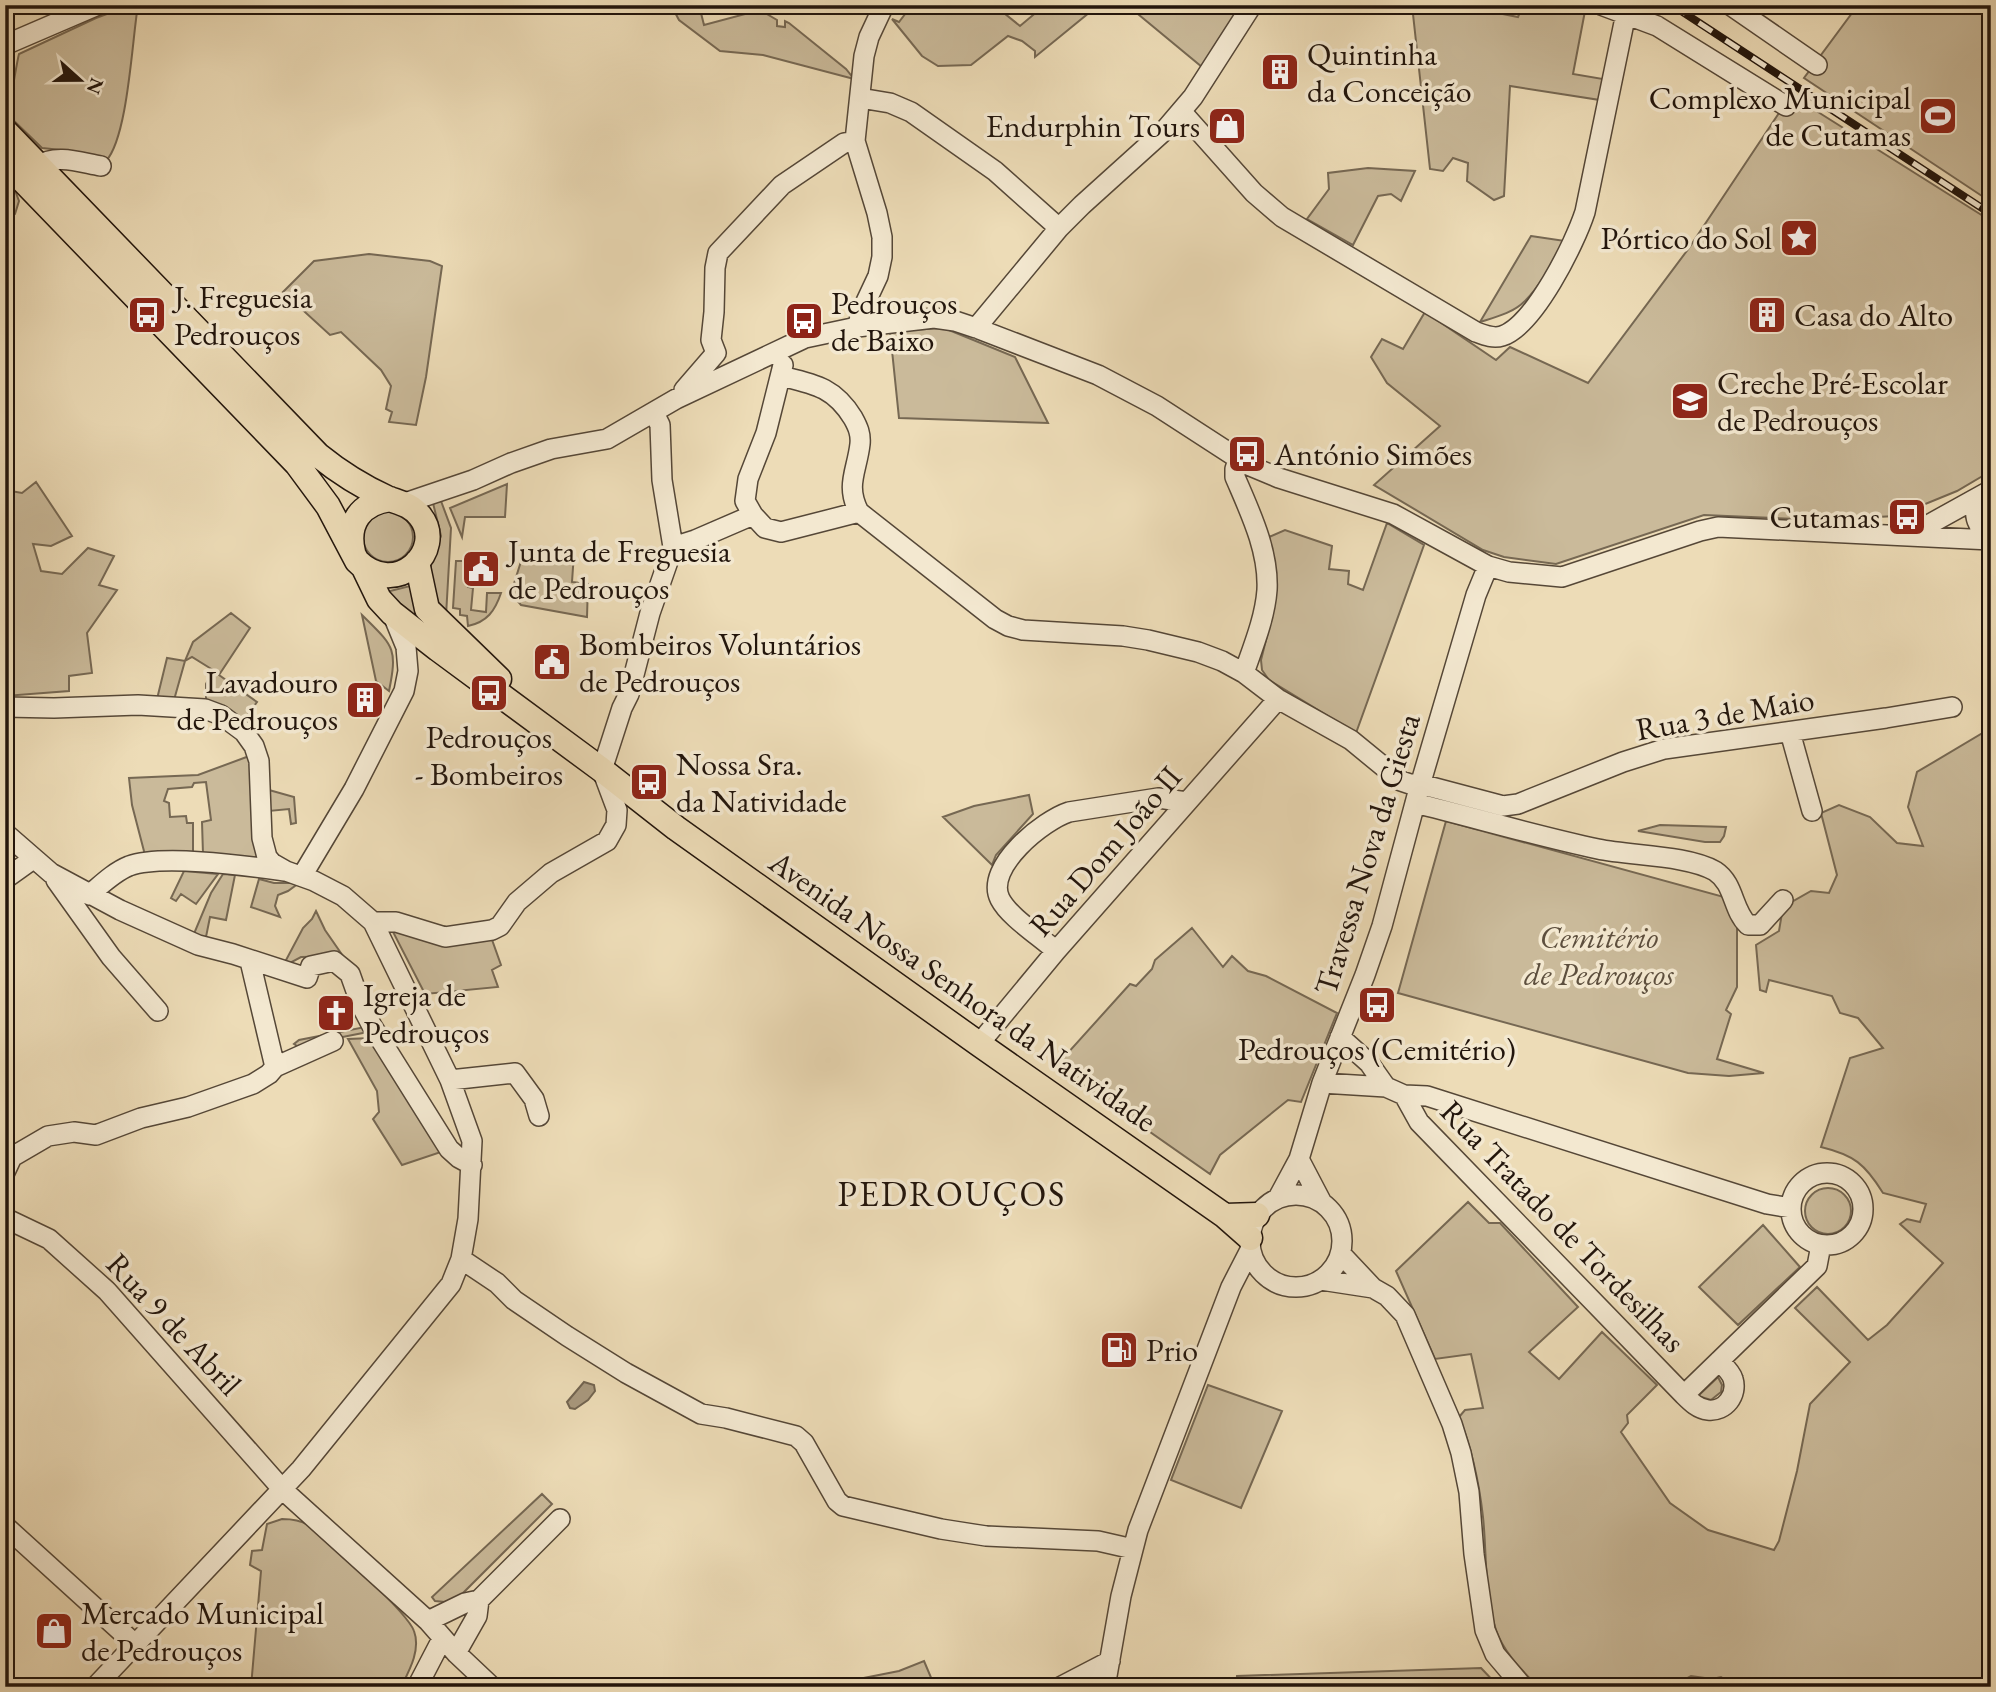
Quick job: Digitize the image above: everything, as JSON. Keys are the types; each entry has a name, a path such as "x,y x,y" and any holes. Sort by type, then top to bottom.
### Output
{"main road":[{"name":"Avenida Nossa Senhora da Natividade","path":"5,131 318,455 350,478 397,501 422,518 426,541 424,553 417,562 427,609 564,743"},
{"name":"Avenida Nossa Senhora da Natividade","path":"5,162 297,464 328,506 379,599 392,613 676,828 1252,1235"},
{"path":"397,501 377,501 366,506 357,516 350,540 359,560 373,573 392,576 401,574 417,562"}],"street":[{"path":"5,45 98,5"},
{"path":"857,327 883,257 877,213 855,141 864,56 869,37 884,5"},
{"path":"976,328 1059,229 1148,147 1193,97 1252,5"},
{"path":"1601,5 1635,12 1786,106"},
{"path":"1730,5 1817,65"},
{"path":"1181,111 1254,193 1282,217 1458,322 1491,337 1503,336 1520,324 1549,286 1578,232 1635,12"},
{"path":"860,98 890,103 911,113 995,171 1059,229"},
{"path":"676,399 716,354 711,340 718,253 782,185 844,143 855,141"},
{"path":"38,166 43,162 63,159 101,166"},
{"path":"397,501 551,449 607,439 676,399 805,338 857,327 934,318 956,321 1098,375 1157,406 1238,460 1265,473 1392,514 1488,566 1528,575 1562,577 1718,527 1991,539"},
{"path":"781,376 820,386 833,393 846,407 859,429 860,441 851,491 859,512 781,532 765,528 745,501 748,479 766,433 781,376 784,359 782,351"},
{"path":"373,922 396,922 445,937 476,934 500,926 517,902 534,887 551,873 607,841 616,825 617,810 602,770 629,694 650,613 673,547 662,480 663,448 660,425 652,415"},
{"path":"1238,460 1234,469 1235,477 1264,554 1267,591 1255,643 1244,673"},
{"path":"1909,536 1983,494"},
{"path":"1983,494 1975,521 1991,539"},
{"name":"Rua 3 de Maio","path":"859,512 995,619 1008,626 1023,630 1149,640 1222,661 1244,673 1278,699 1351,740 1418,794 1503,806 1518,804 1623,762 1664,749 1952,707"},
{"path":"673,547 695,541 753,515"},
{"name":"Travessa Nova da Giesta","path":"1278,1198 1300,1159 1322,1083 1382,926 1476,595 1488,566"},
{"path":"294,874 354,789 404,691 408,671 406,647 392,613"},
{"name":"Rua Dom João II","path":"979,1044 1056,951 1278,699"},
{"path":"5,707 162,705 205,709 221,715 244,732 254,746 259,761 263,849 272,863 344,896 373,922 450,1080 472,1141 468,1219 461,1259 451,1284 439,1303 283,1490 95,1687"},
{"path":"1790,732 1812,811"},
{"path":"1418,794 1600,849 1706,867 1726,881 1743,920 1748,925 1760,925 1783,900"},
{"path":"1056,951 1000,899 998,877 1012,855 1056,816 1069,811 1158,798 1186,802"},
{"path":"5,833 51,873 89,895 198,945 307,978 311,966 334,961 350,974 372,1026 449,1149 472,1165"},
{"path":"5,878 33,859"},
{"path":"89,895 128,867 143,863 195,863 294,874"},
{"path":"51,873 111,957 158,1012"},
{"path":"250,961 275,1067"},
{"name":"Rua Tratado de Tordesilhas","path":"1340,1037 1369,1063 1419,1122 1695,1405 1714,1410 1725,1405 1733,1394 1733,1380 1719,1361"},
{"path":"5,1172 12,1157 48,1136 74,1132 96,1135 141,1118 188,1107 253,1084 275,1067 333,1041"},
{"path":"450,1080 515,1073 534,1099 539,1116"},
{"name":"Rua Tratado de Tordesilhas","path":"1322,1083 1427,1096 1767,1205 1791,1208"},
{"path":"1252,1235 1261,1272 1282,1286 1309,1286 1321,1280 1336,1264 1342,1239 1339,1224 1332,1211 1321,1201 1300,1159"},
{"path":"1819,1174 1831,1174 1842,1176 1859,1192 1863,1214 1853,1235 1833,1245 1821,1245 1803,1236 1793,1218 1791,1208 1794,1196 1809,1179 1819,1174"},
{"path":"1105,1687 1133,1549 1252,1235 1266,1205 1278,1198 1293,1195 1321,1201"},
{"name":"Rua 9 de Abril","path":"5,1218 49,1239 107,1291 283,1490 428,1621 449,1646 492,1687"},
{"name":"Rua Tratado de Tordesilhas","path":"1684,1395 1817,1266 1821,1245"},
{"path":"1340,1254 1373,1288 1387,1296 1405,1315 1452,1424 1469,1492 1475,1563 1485,1630 1495,1654 1523,1687"},
{"path":"461,1259 567,1336 626,1373 701,1414 796,1436 804,1443 837,1501 843,1506 941,1529 986,1536 1098,1541 1133,1549"},
{"path":"1231,1287 1270,1280"},
{"path":"1321,1280 1373,1288"},
{"path":"417,1687 477,1616 480,1600 560,1519"},
{"path":"5,1526 135,1643"},
{"path":"428,1621 465,1603 480,1600"},
{"path":"1060,1687 1110,1661"}],"green space":[{"path":"138,5 128,87 119,131 106,161 71,151 42,148 11,118 9,112 19,54 96,18"},
{"path":"671,5 699,5 704,25 760,10 777,20 777,26 785,27 785,21 789,23 846,69 854,79 763,55 720,51 679,20"},
{"path":"912,5 994,5 1020,26 1045,5 1108,5 1095,8 1035,57 1035,51 1022,41 1008,36 971,65 938,66 922,56 892,19 899,22"},
{"path":"1127,5 1243,5 1202,67"},
{"path":"1412,5 1483,5 1488,11 1518,17 1523,5 1550,5 1585,11 1573,74 1603,79 1600,100 1510,86 1504,196 1494,200 1467,181 1468,163 1453,158 1443,171 1430,169"},
{"name":"Complexo Municipal de Cutamas","path":"1858,5 1991,5 1991,202 1804,78"},
{"path":"1791,95 1991,221 1991,471 1957,491 1896,516 1820,520 1704,515 1556,564 1504,557 1483,550 1374,485 1440,426 1387,383 1371,357 1382,339 1403,349 1425,312 1496,360 1510,347 1588,383 1689,248"},
{"path":"1368,168 1415,171 1401,201 1391,194 1378,196 1353,245 1307,219 1329,189 1328,173"},
{"path":"5,183 16,193 19,201 15,214 5,222"},
{"path":"1531,236 1565,241 1536,289 1525,301 1510,312 1480,322"},
{"path":"369,254 430,261 442,266 426,377 416,425 389,422 392,412 386,409 391,386 381,370 341,332 330,335 283,292 314,261"},
{"path":"944,328 1015,357 1048,423 899,418 890,331"},
{"path":"36,482 72,536 51,546 33,544 41,571 62,574 88,548 114,556 99,585 117,590 87,633 92,673 69,676 69,691 5,696 5,490 22,493"},
{"path":"507,484 505,517 465,517 462,537 450,508"},
{"path":"441,501 451,528 446,616 441,611 431,579 431,563 441,536 433,503"},
{"path":"388,512 406,519 413,537 406,555 388,562 370,555 363,537 370,519"},
{"path":"1387,523 1424,545 1356,733 1269,680 1262,670 1261,660 1273,612 1269,537 1285,530 1332,546 1329,569 1349,571 1348,584 1363,590"},
{"path":"524,552 574,553 572,582 588,584 587,617 521,605 511,593"},
{"path":"456,561 470,561 468,587 473,588 471,610 486,612 487,593 501,593 489,615 468,626 467,616 460,615 460,609 453,608"},
{"path":"414,585 526,709 386,592"},
{"path":"231,613 250,628 219,675 257,702 242,722 206,702 206,684 213,670 192,657 185,661 193,642"},
{"path":"362,615 387,641 393,656 389,691 376,681"},
{"path":"167,658 185,661 174,700 157,699"},
{"path":"1991,728 1991,1687 1736,1687 1721,1677 1712,1679 1691,1676 1671,1687 1538,1687 1504,1646 1492,1617 1479,1491 1471,1453 1459,1417 1465,1410 1483,1408 1471,1354 1435,1359 1396,1271 1468,1202 1489,1223 1500,1223 1578,1307 1529,1352 1559,1379 1602,1332 1657,1385 1627,1415 1628,1423 1621,1432 1670,1503 1708,1530 1774,1550 1779,1541 1797,1471 1810,1404 1850,1362 1795,1308 1817,1287 1868,1340 1887,1325 1943,1263 1900,1224 1907,1219 1920,1222 1926,1204 1883,1193 1858,1162 1842,1153 1821,1147 1850,1058 1883,1048 1858,1018 1840,1013 1832,996 1769,980 1766,992 1760,990 1756,945 1779,931 1783,907 1811,891 1829,893 1837,875 1821,813 1839,805 1870,817 1897,843 1923,846 1908,807 1917,772"},
{"path":"252,755 257,858 203,854 202,822 211,820 206,782 194,783 192,787 168,789 164,801 169,803 170,817 186,816 187,823 193,823 193,853 145,855 132,805 129,778 198,775"},
{"path":"269,790 294,797 296,823 291,824 289,809 269,811"},
{"path":"1029,795 1033,814 996,855 992,865 943,817 974,806"},
{"name":"Cemitério de Pedrouços","path":"1446,821 1724,897 1737,923 1737,987 1726,1010 1731,1014 1717,1059 1764,1073 1729,1076 1688,1073 1398,993"},
{"path":"1660,825 1726,827 1720,842 1638,831"},
{"path":"184,871 218,874 196,904 181,894 176,901 171,898"},
{"path":"223,874 235,875 226,920 210,917 206,937 193,936 211,893"},
{"path":"259,879 274,883 299,883 278,895 275,906 280,917 251,907"},
{"path":"316,911 343,956 301,957 290,963 285,962 303,928"},
{"path":"391,928 491,937 501,965 492,970 498,987 425,994"},
{"path":"1192,928 1223,967 1232,956 1248,971 1266,976 1337,1013 1301,1102 1288,1100 1220,1155 1210,1174 1056,1066 1130,984 1136,986 1152,969 1155,960"},
{"path":"370,1026 373,1031 297,1046 294,1044 299,1040"},
{"path":"372,1038 441,1152 402,1165 373,1119 379,1112 377,1091 348,1039"},
{"path":"1828,1188 1844,1195 1851,1211 1844,1227 1828,1234 1812,1227 1805,1211 1812,1195"},
{"path":"1763,1225 1800,1267 1738,1325 1699,1287"},
{"path":"1718,1377 1722,1385 1721,1392 1711,1400 1698,1396"},
{"path":"1208,1385 1282,1411 1241,1508 1171,1480"},
{"path":"542,1494 552,1504 458,1598 445,1602 435,1601 432,1597"},
{"path":"282,1519 308,1525 366,1576 408,1622 414,1631 416,1646 401,1687 251,1687 261,1571 250,1565 252,1551 262,1550 267,1524"},
{"path":"924,1661 935,1687 818,1687 899,1671"},
{"path":"1481,1668 1499,1687 1236,1687 1237,1676"}],"shaded area":[{"path":"584,1382 594,1385 595,1391 575,1409 570,1408 567,1402"}],"railway":[{"path":"1672,5 1991,214"}],"place":[{"name":"Quintinha da Conceição","path":"1280,72"},
{"name":"Complexo Municipal de Cutamas","path":"1938,116"},
{"name":"Endurphin Tours","path":"1227,126"},
{"name":"Pórtico do Sol","path":"1799,238"},
{"name":"J. Freguesia Pedrouços","path":"147,315"},
{"name":"Casa do Alto","path":"1767,315"},
{"name":"Pedrouços de Baixo","path":"804,321"},
{"name":"Creche Pré-Escolar de Pedrouços","path":"1690,401"},
{"name":"António Simões","path":"1247,454"},
{"name":"Cutamas","path":"1907,517"},
{"name":"Junta de Freguesia de Pedrouços","path":"481,569"},
{"name":"Bombeiros Voluntários de Pedrouços","path":"552,662"},
{"name":"Pedrouços - Bombeiros","path":"489,693"},
{"name":"Lavadouro de Pedrouços","path":"365,700"},
{"name":"Nossa Sra. da Natividade","path":"649,782"},
{"name":"Pedrouços (Cemitério)","path":"1377,1005"},
{"name":"Igreja de Pedrouços","path":"336,1013"},
{"name":"Prio","path":"1119,1350"},
{"name":"Mercado Municipal de Pedrouços","path":"54,1631"}],"district":[{"name":"PEDROUÇOS","path":"952,1193"}]}
